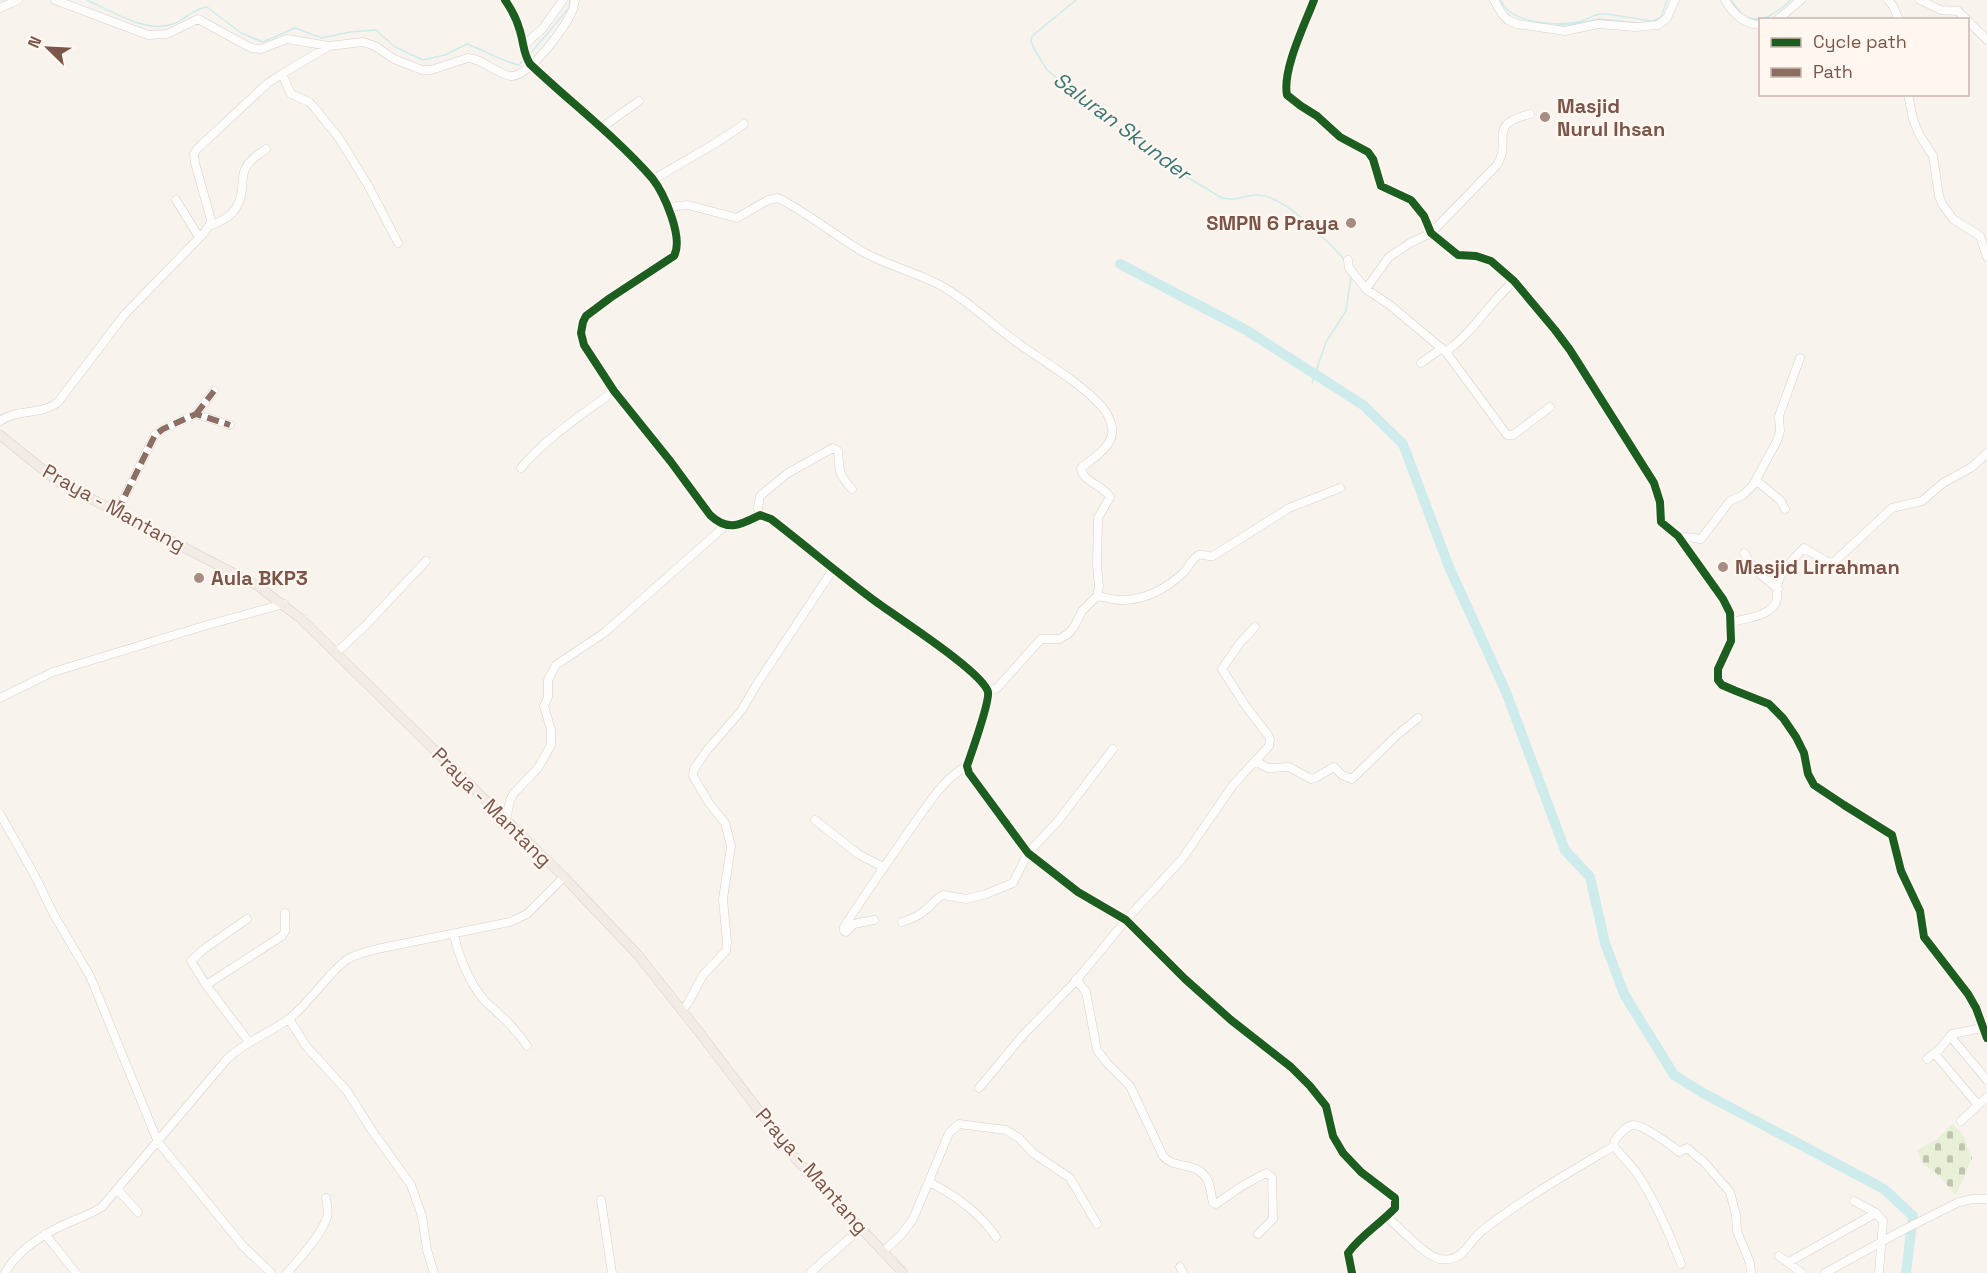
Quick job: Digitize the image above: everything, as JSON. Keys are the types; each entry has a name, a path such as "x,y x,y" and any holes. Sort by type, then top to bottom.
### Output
{"main road":[{"name":"Praya - Mantang","path":"0,435 57,481 258,586 284,604 337,652 564,877 638,955 795,1158 903,1273"}],"street":[{"path":"0,8 18,0"},
{"path":"55,0 72,2 112,23 148,35 167,34 198,19 251,48 261,49 287,39 329,46 363,42 369,43 394,59 422,70 431,70 468,58 509,76 519,75 531,65 564,26 573,10 575,0"},
{"path":"505,0 520,29 523,49 531,65 601,128 653,180 667,207 677,238 678,246 674,256 610,298 586,316 583,322 581,333 584,345 614,391 671,462 710,516 718,523 725,526 738,525 760,515 771,519 874,600 957,659 978,678 988,692 977,738 967,766 942,786 882,867 844,927 844,931 846,932 854,924 874,920"},
{"path":"523,49 543,28 563,0"},
{"path":"1314,0 1294,49 1287,82 1287,95 1295,103 1317,116 1340,137 1368,152 1373,159 1382,186 1411,200 1424,216 1431,233 1458,255 1476,256 1491,261 1514,281 1555,330 1654,483 1660,502 1661,522 1678,536 1723,599 1730,613 1731,641 1718,669 1716,675 1718,680 1722,685 1736,692 1769,704 1797,737 1804,753 1808,774 1814,784 1892,835 1901,871 1920,911 1924,937 1968,994 1987,1038"},
{"path":"1494,0 1502,14 1517,24 1564,31 1598,24 1635,27 1658,25 1667,18 1675,0"},
{"path":"1725,0 1738,17 1745,22 1759,25"},
{"path":"1779,18 1801,0"},
{"path":"1888,0 1898,18"},
{"path":"1920,0 1941,10 1958,11 1965,18"},
{"path":"1969,22 1987,40"},
{"path":"0,421 12,414 51,408 58,402 125,314 209,226 211,220 195,163 197,149 268,83 329,46"},
{"path":"282,74 291,94 309,102 339,138 369,187 398,243"},
{"path":"1908,96 1919,134 1933,156 1938,196 1953,219 1980,236 1987,257"},
{"path":"601,128 639,101"},
{"path":"1366,289 1389,257 1431,233 1497,165 1502,157 1502,132 1508,122 1530,114"},
{"path":"653,180 727,137 744,124"},
{"path":"209,226 234,213 240,202 244,171 255,156 266,149"},
{"path":"667,207 688,205 737,218 768,200 778,198 863,252 938,284 959,297 1018,343 1046,361 1101,405 1108,414 1113,429 1112,440 1106,448 1081,468 1080,472 1084,477 1101,486 1110,497 1098,518 1099,587 1097,596 1082,611 1068,634 1059,639 1041,639 996,688 988,692"},
{"path":"176,200 199,237"},
{"path":"1348,260 1349,268 1366,289 1391,306 1444,350 1507,435 1513,435 1550,407"},
{"path":"1421,363 1469,332 1502,291 1514,281"},
{"path":"1678,536 1701,539 1730,501 1749,490 1756,480 1777,441 1780,431 1779,416 1800,358"},
{"path":"117,512 155,435 196,414 214,391"},
{"path":"521,468 532,454 556,433 614,391"},
{"path":"196,414 230,425"},
{"path":"760,515 758,508 760,496 788,473 833,448 838,451 840,474 852,489"},
{"path":"1731,622 1767,612 1774,606 1778,598 1778,582 1781,575 1804,548 1826,561 1833,562 1892,508 1922,501 1943,483 1972,467 1987,453"},
{"path":"1756,480 1781,501 1785,509"},
{"path":"1097,596 1121,600 1144,596 1156,591 1180,576 1195,558 1203,555 1213,556 1289,508 1341,488"},
{"path":"506,821 510,800 514,793 538,768 551,745 551,730 544,706 548,697 548,680 556,665 604,633 725,526"},
{"path":"1744,553 1755,570 1778,589"},
{"path":"337,652 365,626 426,561"},
{"path":"682,1010 688,1004 704,975 726,951 727,942 723,899 731,846 726,823 709,803 693,776 694,769 741,711 834,568"},
{"path":"0,698 53,672 284,604"},
{"path":"979,1088 1024,1034 1182,859 1233,785 1269,746 1270,740 1222,669 1254,627"},
{"path":"1256,761 1268,768 1288,767 1311,778 1334,767 1342,775 1352,779 1418,718"},
{"path":"902,922 926,911 939,896 966,899 1013,883 1028,853 1058,821 1113,749"},
{"path":"967,766 969,773 1028,853 1078,892 1126,920 1185,979 1231,1020 1291,1067 1319,1095 1326,1106 1333,1137 1343,1153 1360,1172 1395,1198 1395,1208 1356,1242 1348,1253 1353,1273"},
{"path":"0,814 54,915 90,976 158,1142 243,1246 271,1273"},
{"path":"815,820 858,854 882,867"},
{"path":"5,1273 20,1255 45,1234 96,1211 158,1142 227,1059 249,1042 289,1019 349,959 377,949 501,925 523,917 564,877"},
{"path":"206,985 282,936 285,931 285,913"},
{"path":"247,919 192,960 192,964 249,1042"},
{"path":"454,935 460,955 483,997 508,1022 527,1046"},
{"path":"1076,979 1086,992 1097,1050 1130,1086 1168,1162 1199,1170 1209,1181 1213,1203 1216,1204 1266,1173 1272,1177 1273,1219 1258,1234"},
{"path":"289,1019 306,1046 348,1091 373,1132 411,1185 422,1216 427,1250 434,1273"},
{"path":"1927,1059 1935,1054 1950,1036 1982,1028"},
{"path":"1950,1036 1987,1080"},
{"path":"1935,1054 1978,1105"},
{"path":"1961,1121 1987,1097"},
{"path":"884,1251 907,1228 920,1205 949,1133 957,1125 1006,1130 1019,1138 1039,1157 1067,1175 1097,1224"},
{"path":"1681,1264 1666,1225 1645,1186 1614,1146 1615,1140 1629,1126 1637,1125 1672,1145 1679,1152 1687,1148 1704,1162 1730,1192 1736,1215 1737,1231 1750,1263 1751,1273"},
{"path":"1387,1217 1431,1256 1441,1259 1456,1258 1461,1256 1480,1232 1522,1201 1614,1146"},
{"path":"929,1182 957,1198 979,1216 996,1237"},
{"path":"117,1189 138,1212"},
{"path":"287,1273 301,1257 325,1221 328,1211 326,1198"},
{"path":"1825,1273 1921,1220 1966,1200 1987,1199"},
{"path":"601,1200 612,1273"},
{"path":"1854,1201 1876,1213 1883,1221 1879,1273"},
{"path":"1789,1262 1876,1213"},
{"path":"810,1273 861,1228"},
{"path":"45,1234 76,1273"},
{"path":"1779,1256 1802,1273"}],"green space":[{"path":"1952,1124 1962,1133 1972,1158 1956,1195 1937,1174 1922,1163 1917,1150 1937,1139"}],"waterway":[{"path":"87,0 129,20 152,26 173,24 207,7 241,33 263,42 295,28 322,38 350,32 376,30 395,47 423,60 445,55 467,44 512,63 519,65 523,60"},
{"path":"529,55 569,8 570,0"},
{"name":"Saluran Skunder","path":"1076,0 1032,36 1034,49 1047,70 1160,161 1222,198 1233,199 1259,195 1281,203 1305,221 1344,259"},
{"path":"1501,0 1514,14 1535,22 1558,24 1578,22 1600,14 1652,21 1660,18"},
{"path":"1660,20 1667,0"},
{"path":"1731,0 1743,16"},
{"path":"1764,18 1791,0"},
{"path":"1747,18 1759,19"},
{"path":"1551,26 1600,19 1638,23"},
{"path":"1753,20 1759,20"},
{"path":"1120,264 1246,330 1363,405 1403,444 1449,567 1506,692 1565,850 1590,877 1605,943 1624,994 1674,1075 1703,1093 1884,1189 1913,1216 1906,1273"},
{"name":"Saluran Skunder","path":"1312,383 1326,342 1346,311 1351,277"}],"marked path":[{"path":"196,414 214,391"},
{"path":"117,512 155,435 196,414 230,425"}],"cycle path":[{"path":"505,0 517,23 530,64 608,133 652,178 662,194 675,227 674,256 610,298 586,316 583,322 581,333 584,345 614,391 716,520 723,524 734,525 760,515 771,519 862,591 955,658 983,683 988,692 988,698 967,766 969,773 1028,853 1078,892 1126,920 1185,979 1231,1020 1291,1067 1326,1106 1333,1136 1343,1153 1361,1172 1395,1198 1395,1208 1348,1253 1352,1273"},
{"path":"1314,0 1291,60 1286,85 1287,95 1317,116 1340,137 1368,152 1373,159 1381,186 1411,200 1424,216 1431,233 1458,255 1476,256 1491,261 1514,281 1570,350 1654,483 1660,502 1661,522 1678,536 1723,599 1730,613 1731,641 1718,669 1718,680 1722,685 1769,704 1783,718 1796,737 1804,753 1808,774 1814,785 1892,835 1901,871 1920,911 1924,937 1968,994 1987,1038"}],"place":[{"name":"Masjid Nurul Ihsan","path":"1545,117"},
{"name":"SMPN 6 Praya","path":"1351,223"},
{"name":"Masjid Lirrahman","path":"1723,567"},
{"name":"Aula BKP3","path":"199,578"}]}
